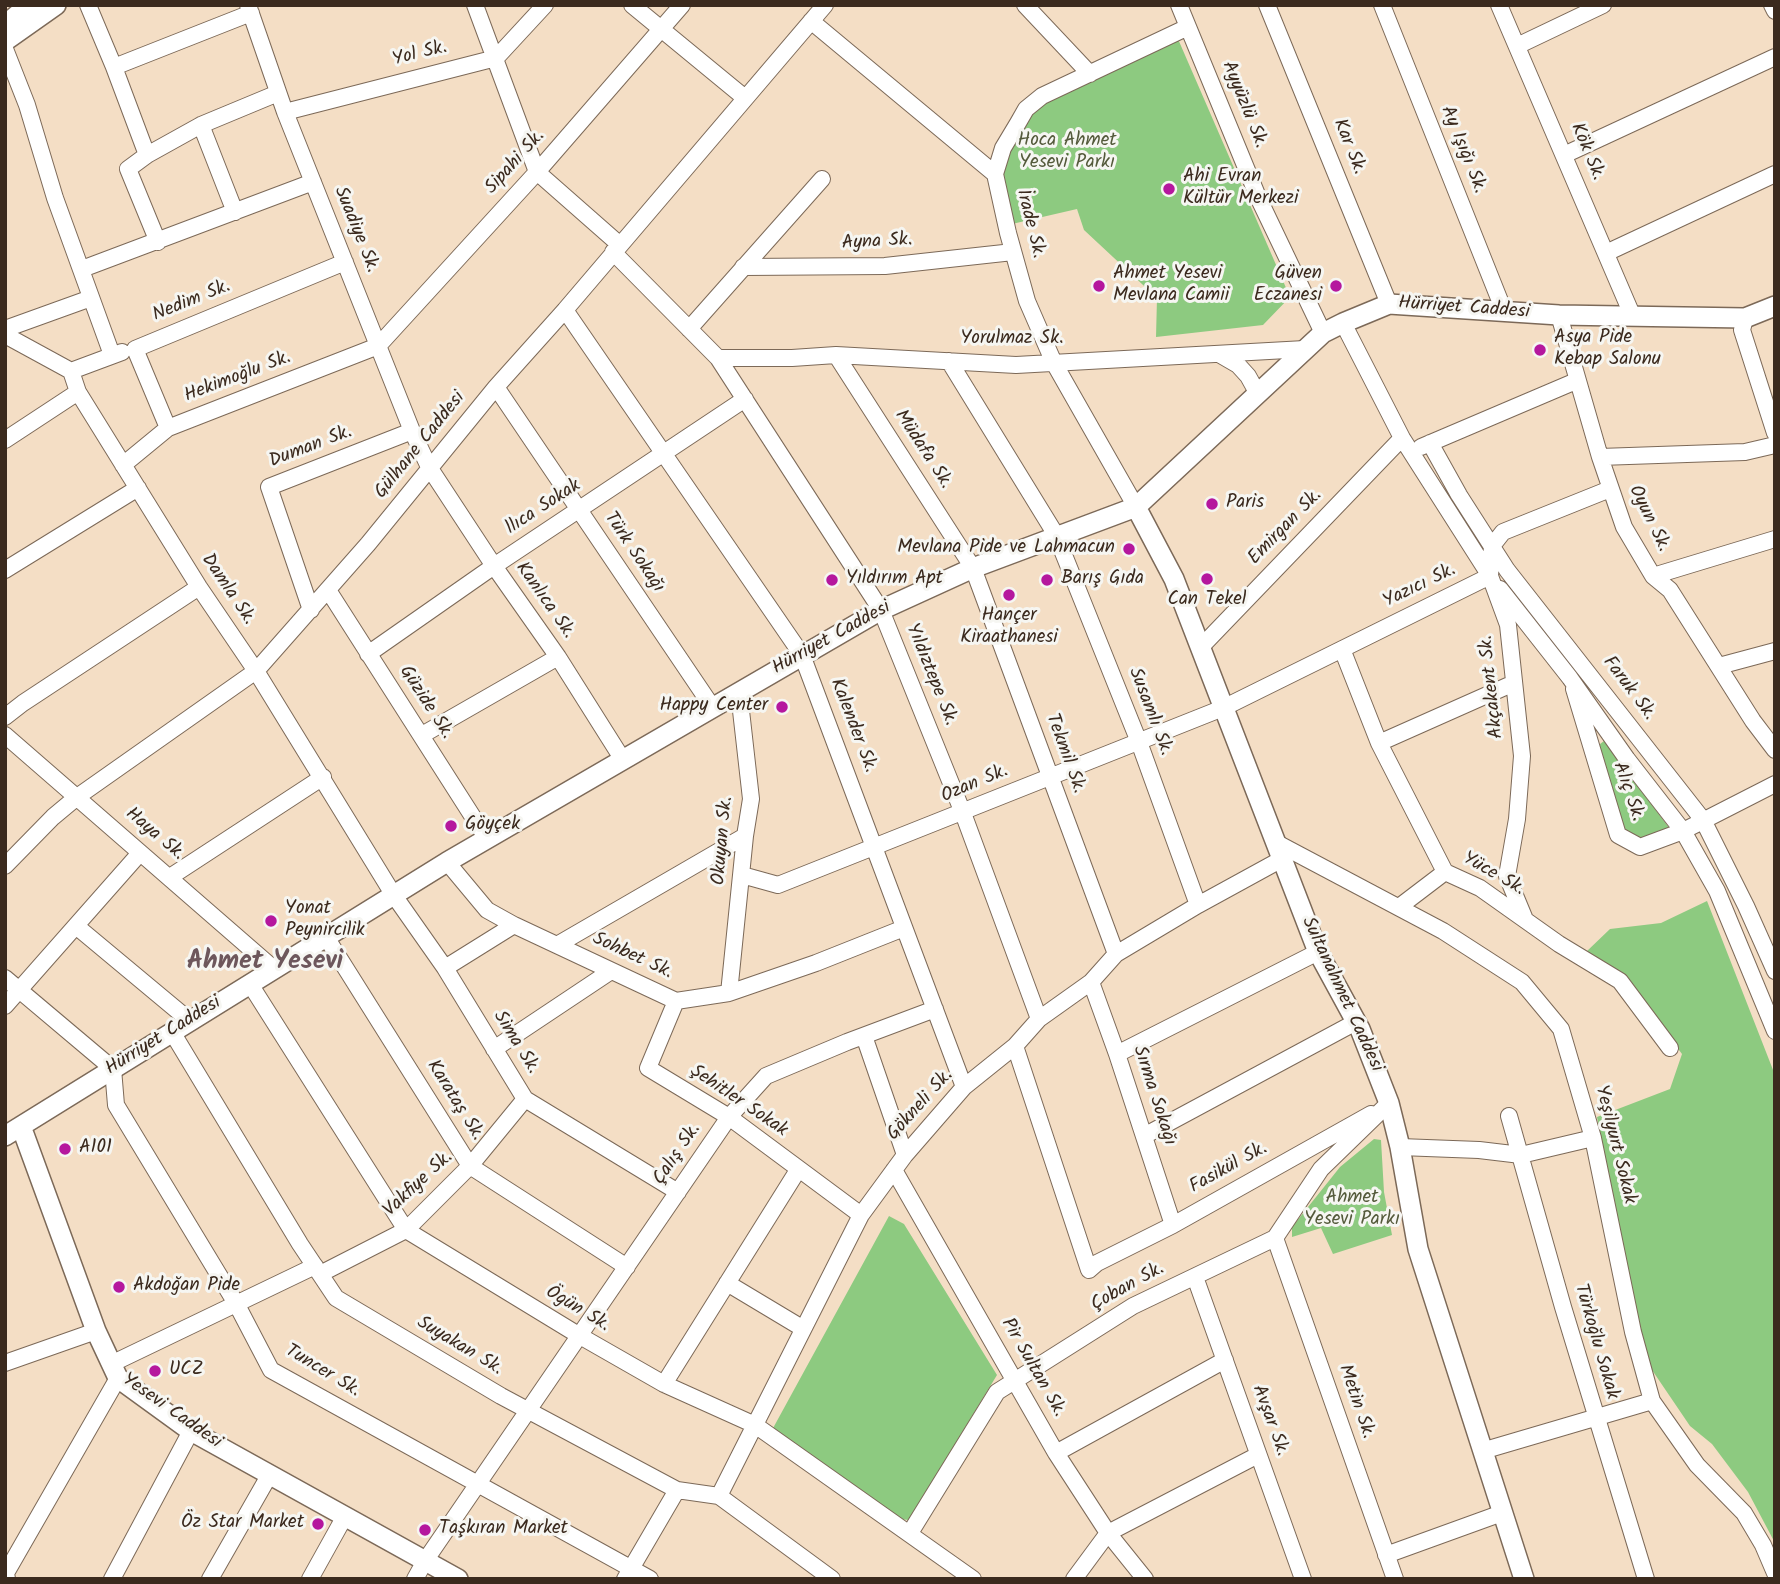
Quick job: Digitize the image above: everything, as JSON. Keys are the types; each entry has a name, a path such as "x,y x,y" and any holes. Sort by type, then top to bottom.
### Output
{"street":[{"path":"5,24 29,5"},
{"path":"5,41 56,5"},
{"path":"88,5 147,155"},
{"path":"475,5 537,172"},
{"path":"496,58 545,5"},
{"path":"632,5 746,98"},
{"name":"Sipahi Sk.","path":"378,346 537,172 682,5"},
{"name":"Gülhane Caddesi","path":"5,866 53,817 77,797 256,671 311,610 496,387 825,5"},
{"path":"1024,5 1090,74"},
{"name":"Ayyüzlü Sk.","path":"1179,5 1258,197 1323,333"},
{"name":"Kar Sk.","path":"1267,5 1389,304"},
{"name":"Ay Işığı Sk.","path":"1381,5 1503,311"},
{"name":"Kök Sk.","path":"1499,5 1633,317"},
{"path":"1517,46 1603,5"},
{"path":"1772,5 1775,11"},
{"path":"114,68 249,9"},
{"name":"Suadiye Sk.","path":"249,9 285,112 412,431 429,467"},
{"path":"811,21 995,174"},
{"name":"İrade Sk.","path":"1136,507 1054,363 1027,301 995,174 1003,148 1026,109 1042,96 1188,27"},
{"path":"5,49 27,105 55,198 112,355"},
{"path":"1564,155 1775,57"},
{"name":"Yol Sk.","path":"285,112 496,58"},
{"path":"158,243 128,169 147,155 201,125 278,93"},
{"path":"201,125 235,212"},
{"name":"Yıldıztepe Sk.","path":"537,172 616,248 718,358 881,610 963,813 1039,1019"},
{"path":"1606,253 1775,174"},
{"path":"690,329 822,179"},
{"path":"82,270 313,182"},
{"name":"Ayna Sk.","path":"743,267 885,266 1013,252"},
{"name":"Nedim Sk.","path":"71,371 135,349 345,262"},
{"path":"5,330 91,298"},
{"name":"Hürriyet Caddesi","path":"13,1131 393,894 881,610 973,568 1136,507 1323,333 1343,323 1389,304 1559,315 1745,318 1775,306"},
{"name":"Kalender Sk.","path":"565,310 802,654 964,1087"},
{"name":"Oyun Sk.","path":"1559,315 1600,457 1624,527 1653,576 1670,590 1753,721 1775,750"},
{"path":"1745,318 1742,330 1775,433"},
{"name":"Akçakent Sk.","path":"1343,323 1407,444 1490,576 1508,625 1522,756 1517,819 1507,876 1524,917"},
{"path":"5,335 71,371"},
{"name":"Hekimoğlu Sk.","path":"123,465 168,428 378,346"},
{"path":"135,349 168,428"},
{"name":"Yorulmaz Sk.","path":"718,358 836,355 1016,365 1305,349"},
{"path":"1219,354 1238,365 1258,394"},
{"name":"Müdafa Sk.","path":"836,355 973,568"},
{"name":"Susamlı Sk.","path":"948,361 1056,535 1139,742 1198,905"},
{"name":"Damla Sk.","path":"71,371 78,392 199,587 323,777 393,894"},
{"path":"1407,444 1430,443 1577,381"},
{"name":"Türk Sokağı","path":"496,387 713,708"},
{"path":"5,440 78,392"},
{"name":"llıca Sokak","path":"368,654 494,566 745,399"},
{"name":"Duman Sk.","path":"311,610 269,486 412,431"},
{"name":"Faruk Sk.","path":"1430,443 1507,570 1703,820 1775,971"},
{"name":"Emirgan Sk.","path":"1200,648 1407,444"},
{"path":"1600,457 1745,452 1775,445"},
{"name":"Kanlıca Sk.","path":"429,467 558,657 623,760"},
{"path":"5,570 138,488"},
{"path":"1610,489 1503,532 1492,546 1490,576 1570,678 1683,831 1717,891 1775,1031"},
{"name":"Sultanahmet Caddesi","path":"1136,507 1174,579 1318,952 1356,1022 1389,1103 1400,1147 1418,1249 1524,1579"},
{"path":"1653,576 1775,539"},
{"name":"Tekmil Sk.","path":"973,568 1116,954"},
{"name":"Yazıcı Sk.","path":"1223,708 1490,576"},
{"path":"5,717 199,587"},
{"name":"Güzide Sk.","path":"328,590 487,839"},
{"name":"Yüce Sk.","path":"1342,649 1379,743 1445,872 1480,888 1559,944 1620,981 1670,1048"},
{"path":"1719,666 1775,651"},
{"path":"422,735 558,657"},
{"name":"Alıç Sk.","path":"1570,678 1587,741 1618,835 1640,847 1683,831 1775,784"},
{"path":"1379,743 1514,683"},
{"name":"Okuyan Sk.","path":"729,993 751,799 739,692"},
{"name":"Ozan Sk.","path":"742,875 778,885 1223,708"},
{"name":"Haya Sk.","path":"5,735 274,969"},
{"path":"170,877 323,777"},
{"path":"556,945 745,836"},
{"name":"Gökneli Sk.","path":"719,1496 861,1215 905,1155 964,1087 1015,1046 1039,1019 1091,982 1116,954 1198,905 1278,850"},
{"name":"Yeşilyurt Sokak","path":"1278,850 1399,907 1443,931 1522,982 1561,1029 1593,1138 1633,1332 1652,1401 1697,1465 1744,1513 1763,1545 1775,1573"},
{"path":"5,1006 140,853"},
{"name":"Sohbet Sk.","path":"447,862 487,910 514,926 676,1001 729,993 816,963 904,928"},
{"path":"1399,907 1445,872"},
{"name":"Sima Sk.","path":"393,894 444,968 525,1099 678,1192"},
{"path":"75,926 190,1021"},
{"path":"444,968 514,926"},
{"name":"Karataş Sk.","path":"326,937 470,1166 627,1267"},
{"path":"1117,1054 1318,952"},
{"path":"494,1049 611,971"},
{"path":"5,978 113,1069"},
{"name":"Sırma Sokağı","path":"1091,982 1173,1225"},
{"name":"Ögün Sk.","path":"250,984 407,1230 664,1384 755,1425 974,1579"},
{"name":"Şehitler Sokak","path":"676,1001 648,1068 729,1117 861,1215"},
{"name":"Çalış Sk.","path":"415,1579 729,1117 766,1076 934,1009"},
{"path":"1144,1136 1356,1022"},
{"name":"Suyakan Sk.","path":"172,1032 336,1298 529,1411 677,1490 719,1496 832,1579"},
{"path":"864,1036 905,1155"},
{"name":"Fasikül Sk.","path":"1015,1046 1089,1270 1097,1263 1173,1225 1389,1103"},
{"name":"Tuncer Sk.","path":"113,1069 116,1105 237,1305 271,1370 478,1483 628,1573 650,1579"},
{"name":"Vakfiye Sk.","path":"114,1371 237,1305 407,1230 470,1166 525,1099"},
{"path":"1275,1238 1321,1169 1389,1103"},
{"name":"Türkoğlu Sokak","path":"1509,1116 1646,1579"},
{"name":"Yesevi Caddesi","path":"13,1131 114,1371 191,1431 458,1579"},
{"path":"1400,1147 1479,1150 1521,1156 1593,1138"},
{"path":"664,1384 798,1170"},
{"name":"Pir Sultan Sk.","path":"894,1170 1056,1452 1108,1533 1145,1579"},
{"name":"Çoban Sk.","path":"910,1533 997,1392 1133,1307 1275,1238"},
{"name":"Metin Sk.","path":"1275,1238 1395,1579"},
{"name":"Avşar Sk.","path":"1195,1277 1303,1579"},
{"path":"727,1283 802,1328"},
{"path":"5,1363 96,1331"},
{"path":"1056,1452 1224,1360"},
{"path":"8,1579 6,1574 114,1371"},
{"path":"1482,1451 1652,1401"},
{"path":"112,1579 191,1431"},
{"path":"1074,1579 1108,1533 1258,1455"},
{"path":"210,1579 270,1474"},
{"path":"628,1573 677,1490"},
{"path":"1386,1555 1502,1513"},
{"path":"310,1579 345,1516"},
{"path":"941,1579 951,1564"}],"green space":[{"name":"Hoca Ahmet Yesevi Parkı","path":"1178,39 1290,297 1263,325 1156,337 1157,298 1084,230 1077,209 1012,224 1001,170 1017,131 1030,110"},
{"path":"1604,741 1670,829 1640,840 1623,832 1596,747"},
{"path":"1707,901 1775,1075 1775,1543 1748,1492 1712,1444 1690,1426 1650,1367 1639,1332 1597,1117 1670,1089 1682,1054 1628,982 1586,952 1610,929 1661,923"},
{"name":"Ahmet Yesevi Parkı","path":"1374,1139 1381,1140 1384,1192 1392,1235 1333,1254 1321,1228 1292,1237 1292,1227 1340,1167"},
{"path":"889,1216 904,1224 997,1375 909,1520 898,1519 772,1430"}],"place":[{"name":"Ahi Evran Kültür Merkezi","path":"1169,189"},
{"name":"Ahmet Yesevi Mevlana Camii","path":"1099,286"},
{"name":"Güven Eczanesi","path":"1336,286"},
{"name":"Asya Pide Kebap Salonu","path":"1540,350"},
{"name":"Paris","path":"1212,504"},
{"name":"Mevlana Pide ve Lahmacun","path":"1129,549"},
{"name":"Can Tekel","path":"1207,579"},
{"name":"Yıldırım Apt","path":"832,580"},
{"name":"Barış Gıda","path":"1047,580"},
{"name":"Hançer Kiraathanesi","path":"1009,595"},
{"name":"Happy Center","path":"782,707"},
{"name":"Göyçek","path":"451,826"},
{"name":"Yonat Peynircilik","path":"271,921"},
{"name":"A101","path":"65,1149"},
{"name":"Akdoğan Pide","path":"119,1287"},
{"name":"UCZ","path":"155,1371"},
{"name":"Öz Star Market","path":"318,1524"},
{"name":"Taşkıran Market","path":"425,1530"}],"district":[{"name":"Ahmet Yesevi","path":"265,964"}]}
